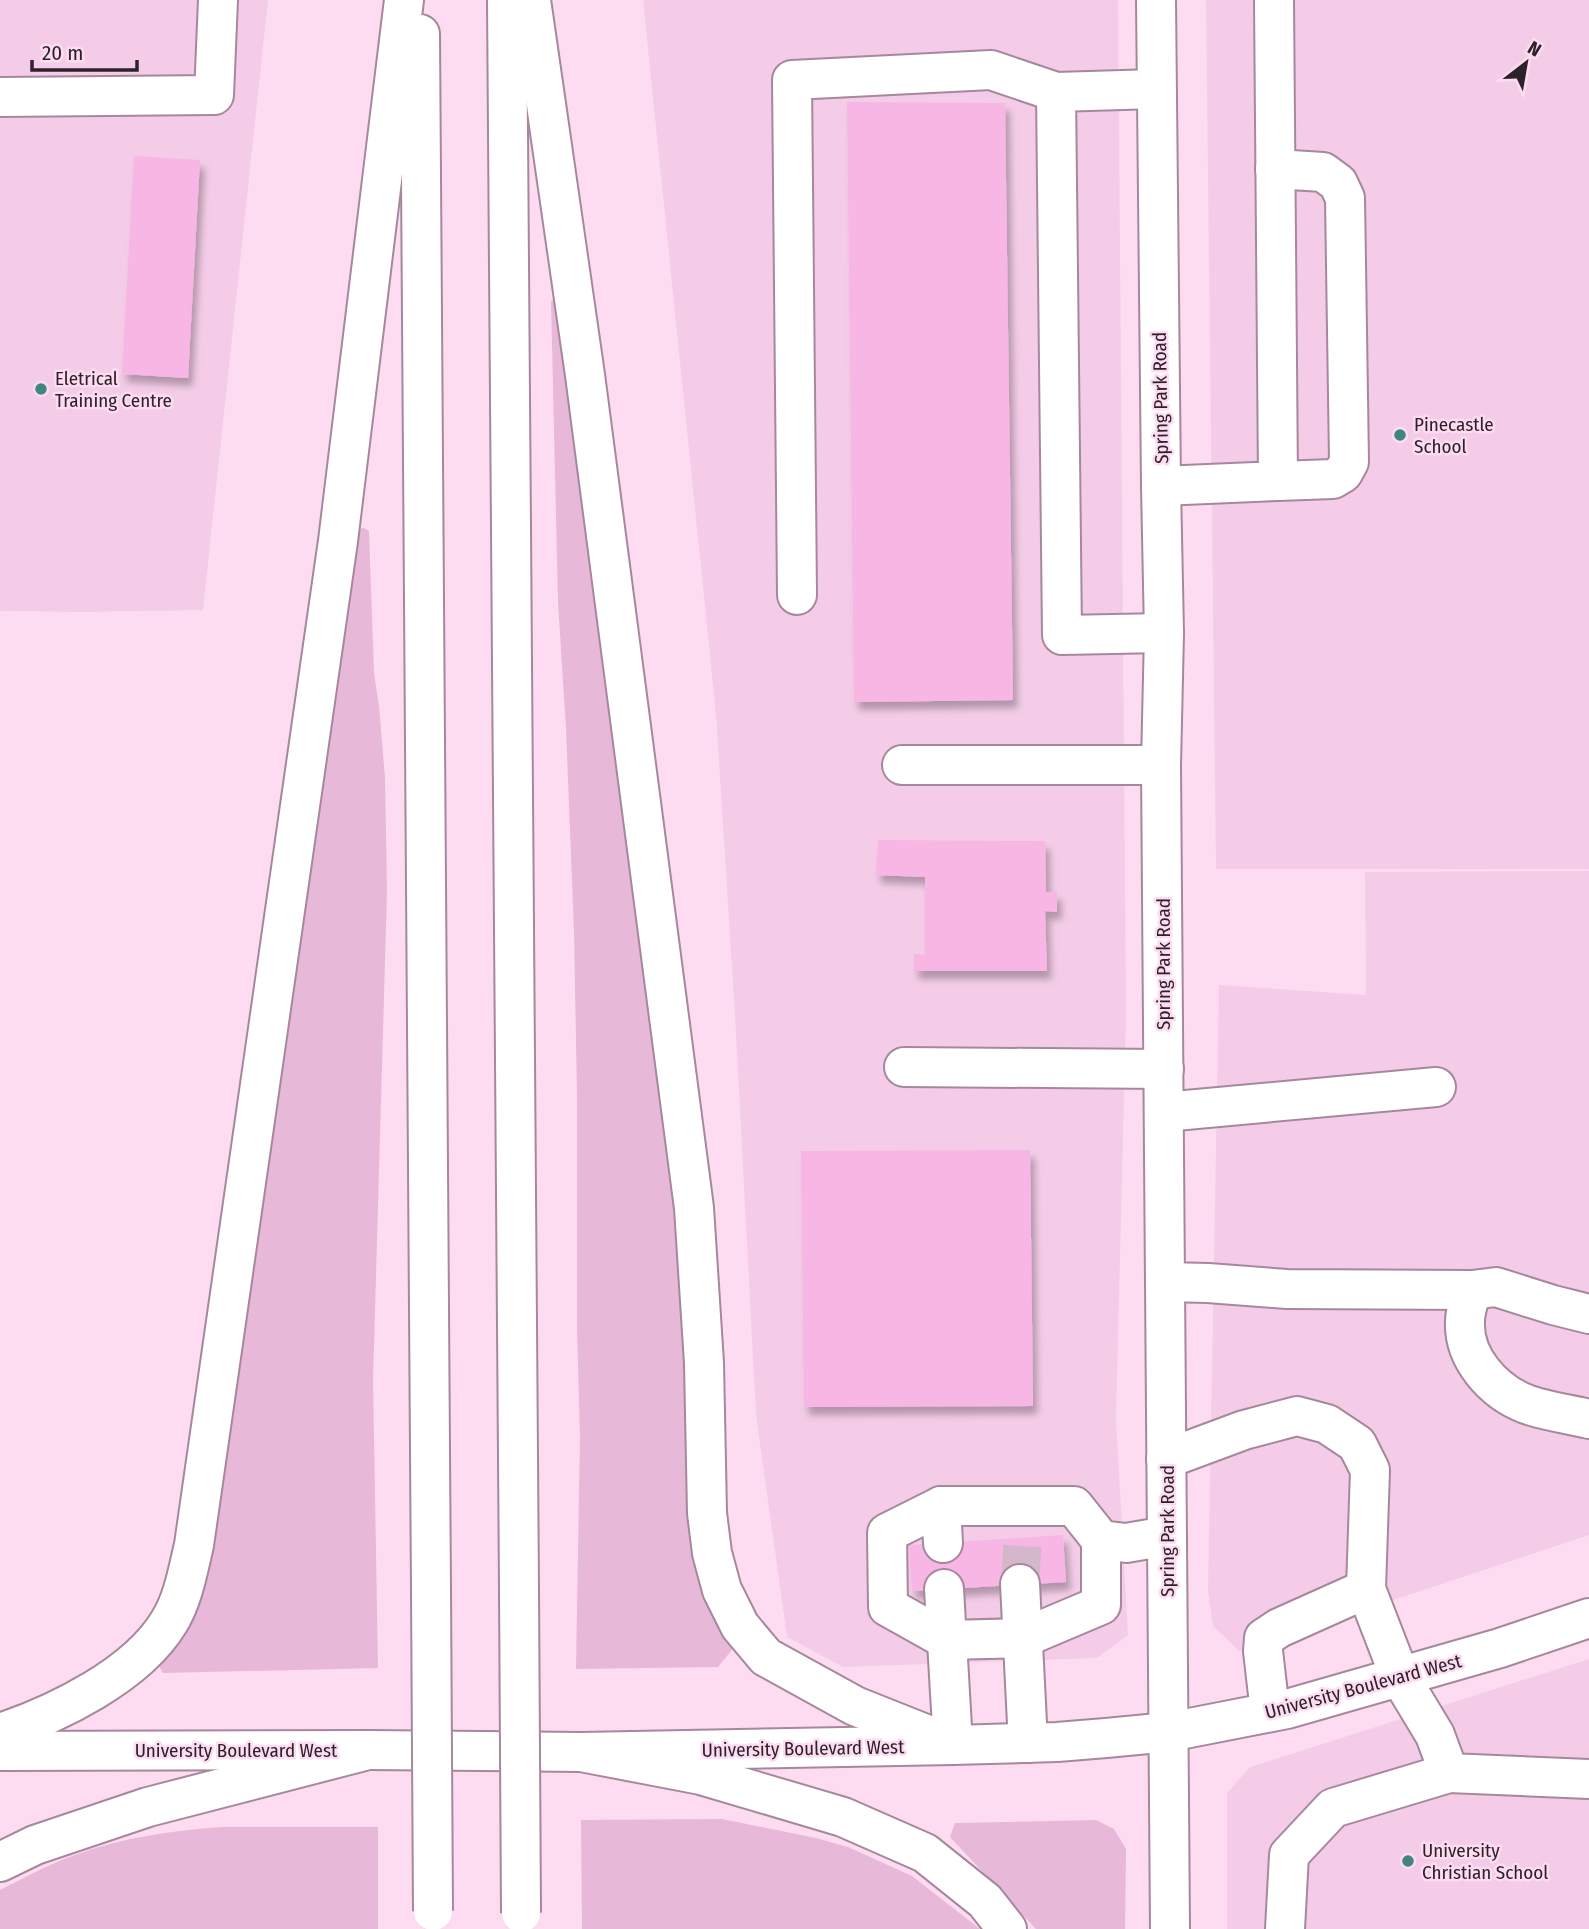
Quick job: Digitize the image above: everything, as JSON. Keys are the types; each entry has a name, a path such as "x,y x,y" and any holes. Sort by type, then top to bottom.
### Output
{"main road":[{"path":"0,97 214,95 218,0"},
{"path":"0,1733 67,1706 113,1678 147,1652 170,1621 183,1589 194,1545 338,541 404,0"},
{"path":"420,0 432,1923"},
{"path":"506,0 523,1924"},
{"path":"531,0 586,389 694,1208 704,1363 707,1513 712,1553 722,1590 740,1626 766,1657 855,1706 953,1745 944,1589"},
{"name":"Spring Park Road","path":"1156,0 1164,633 1161,765 1170,1929"},
{"path":"1274,0 1278,481"},
{"path":"797,595 792,80 991,70 1056,92 1156,89"},
{"path":"1056,92 1062,635 1164,633"},
{"path":"1161,486 1333,479 1343,473 1349,462 1345,198 1338,183 1323,172 1275,169"},
{"path":"902,765 1161,765"},
{"path":"904,1068 1164,1069"},
{"path":"1164,1112 1436,1087"},
{"path":"1165,1282 1287,1289 1472,1290 1496,1287 1589,1314"},
{"path":"1472,1290 1464,1320 1466,1342 1479,1368 1498,1387 1525,1404 1589,1419"},
{"path":"1167,1459 1244,1430 1297,1416 1327,1424 1357,1444 1370,1470 1366,1589 1400,1677 1436,1735 1449,1773"},
{"path":"1074,1506 1101,1540 1101,1605 1023,1638 947,1640 888,1607 887,1533 942,1524 1023,1522 1074,1506"},
{"path":"1101,1540 1126,1543 1167,1536"},
{"path":"1020,1584 1028,1743"},
{"path":"1270,1712 1264,1638 1279,1628 1366,1589"},
{"name":"University Boulevard West","path":"0,1751 581,1752 1028,1743 1168,1732 1287,1709 1500,1648 1589,1618"},
{"path":"0,1862 34,1845 148,1807 368,1750"},
{"path":"581,1752 701,1775 844,1817 925,1853 985,1901 1007,1929"},
{"path":"1285,1929 1289,1855 1333,1808 1449,1773 1589,1779"}],"shaded area":[{"path":"0,0 268,0 203,610 0,611"},
{"path":"643,0 1118,0 1126,1016 1116,1418 1128,1635 1097,1658 843,1667 787,1637 756,1415 716,714"},
{"name":"Pinecastle School","path":"1206,0 1589,0 1589,869 1216,869"},
{"path":"557,299 735,1646 718,1667 576,1669 580,1438 577,1095 574,931 558,602 551,301"},
{"path":"364,528 369,531 374,674 385,778 387,891 373,1380 378,1668 163,1673 157,1663 355,530"},
{"path":"1589,871 1589,1535 1239,1651 1213,1626 1208,1591 1219,985 1366,995 1365,872"},
{"name":"University Christian School","path":"1589,1659 1589,1929 1227,1929 1227,1793 1250,1767"},
{"path":"722,1819 848,1847 912,1876 980,1929 582,1929 581,1820"},
{"path":"1096,1820 1114,1829 1126,1849 1125,1929 1036,1929 950,1837 955,1823"},
{"path":"221,1827 378,1827 378,1929 0,1929 0,1890 48,1866 95,1848 131,1839"}],"building":[{"path":"847,102 1005,103 1013,700 854,702"},
{"path":"134,156 200,160 188,378 122,374"},
{"path":"878,840 1045,841 1046,892 1057,892 1057,912 1045,911 1047,971 914,971 914,954 925,955 925,877 876,875"},
{"path":"1030,1150 1033,1406 804,1407 801,1151"},
{"path":"1063,1535 1066,1582 912,1591 909,1545"}],"tunnel":[{"path":"1020,1584 1023,1537"}],"place":[{"name":"Eletrical Training Centre","path":"41,389"},
{"name":"Pinecastle School","path":"1400,435"},
{"name":"University Christian School","path":"1408,1861"}]}
